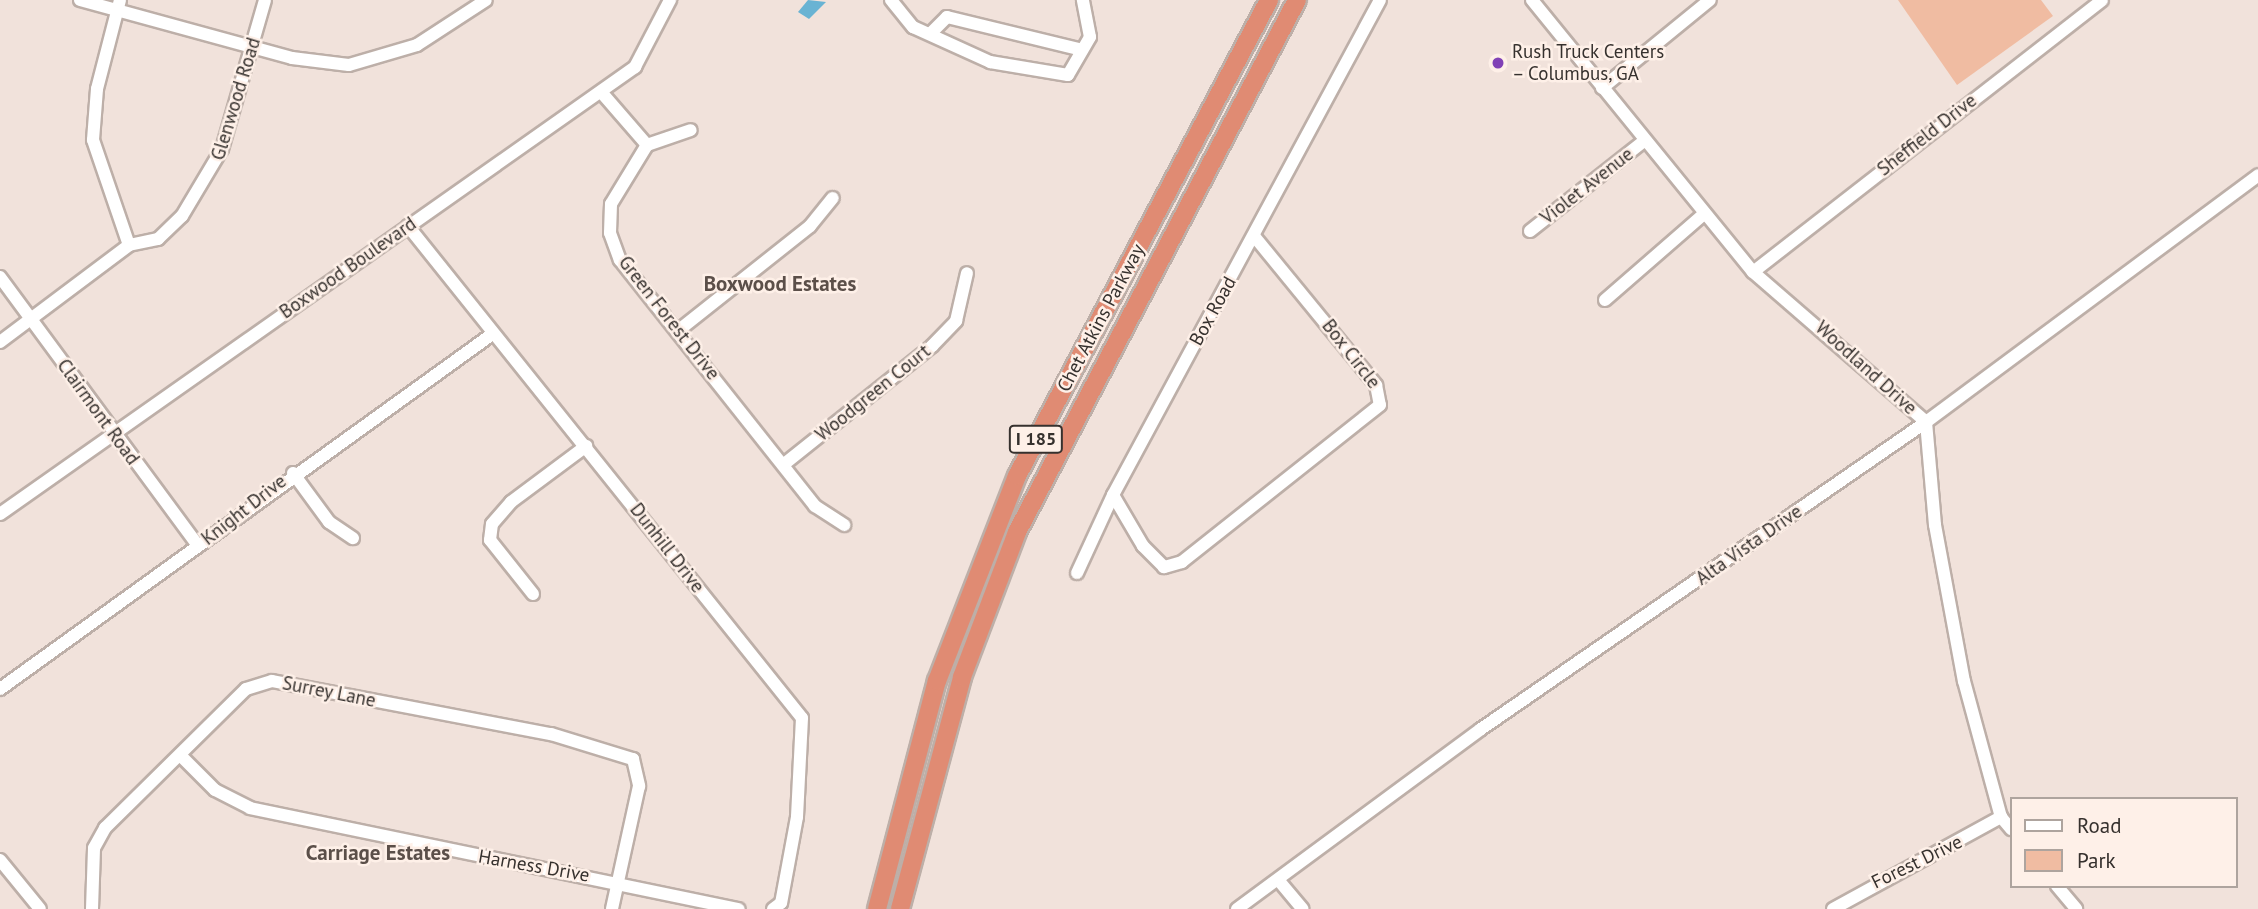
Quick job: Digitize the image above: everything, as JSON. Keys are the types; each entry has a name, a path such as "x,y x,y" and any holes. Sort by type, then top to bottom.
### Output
{"highway":[{"name":"Chet Atkins Parkway","path":"877,909 937,681 1017,476 1269,0"},
{"name":"Chet Atkins Parkway","path":"900,909 962,677 1017,532 1114,338 1297,0"}],"street":[{"path":"80,0 119,5 253,46 326,63 377,61 424,42 486,0"},
{"name":"Glenwood Road","path":"0,342 129,245 158,239 201,192 222,149 265,0"},
{"name":"Boxwood Boulevard","path":"0,514 408,226 602,93 635,67 670,0"},
{"path":"891,0 913,27 990,62 1068,75 1090,37 1083,0"},
{"name":"Box Road","path":"1077,573 1113,495 1380,0"},
{"name":"Woodland Drive","path":"1532,0 1753,272 1926,422 1936,525 1964,681 2001,817 2010,828"},
{"path":"1602,88 1710,0"},
{"name":"Sheffield Drive","path":"1753,272 2102,0"},
{"path":"119,5 93,140 129,245"},
{"path":"929,34 947,17 1082,50"},
{"path":"602,93 647,145 691,130"},
{"name":"Violet Avenue","path":"1530,231 1644,141"},
{"name":"Green Forest Drive","path":"647,145 616,191 610,233 636,283 679,330 815,506 844,525"},
{"name":"Alta Vista Drive","path":"1237,909 1280,882 1480,729 1926,422 2258,175"},
{"path":"679,330 810,226 833,198"},
{"path":"1605,300 1704,214"},
{"name":"Dunhill Drive","path":"408,226 491,335 586,446 802,718 797,817 781,903 774,909"},
{"name":"Box Circle","path":"1113,495 1143,547 1164,566 1182,562 1380,405 1382,395 1254,236"},
{"name":"Woodgreen Court","path":"783,465 956,321 967,273"},
{"name":"Clairmont Road","path":"0,277 113,435 198,546"},
{"name":"Knight Drive","path":"0,689 198,546 293,473 491,335"},
{"path":"533,594 491,540 492,524 511,502 586,446"},
{"path":"293,473 329,522 353,538"},
{"name":"Surrey Lane","path":"92,909 94,848 105,828 246,689 272,681 618,751 633,759 639,786 618,881"},
{"name":"Harness Drive","path":"181,756 215,790 250,808 618,881 739,909"},
{"name":"Forest Drive","path":"1833,909 2001,817"},
{"path":"0,860 40,909"},
{"path":"612,909 618,881"},
{"path":"1280,882 1303,909"},
{"path":"2059,888 2076,909"}],"green space":[{"path":"1898,0 2041,0 2053,16 1957,85"}],"water":[{"path":"808,0 826,2 809,19 798,12"}],"place":[{"name":"Rush Truck Centers – Columbus, GA","path":"1498,63"}],"district":[{"name":"Boxwood Estates","path":"780,284"},
{"name":"Carriage Estates","path":"378,853"}]}
